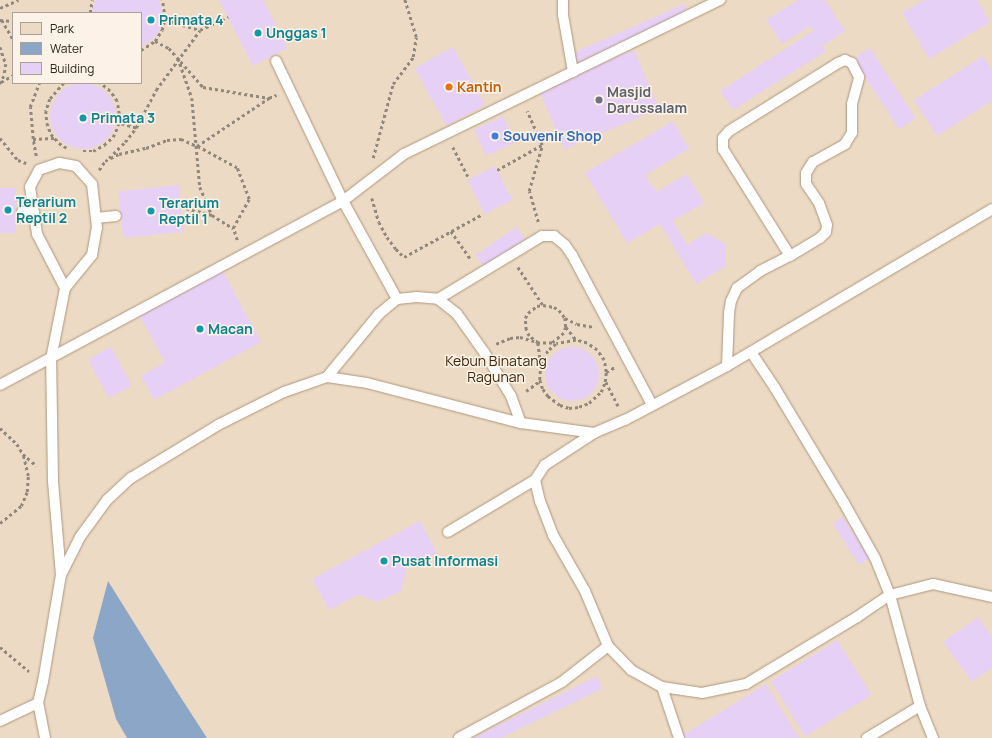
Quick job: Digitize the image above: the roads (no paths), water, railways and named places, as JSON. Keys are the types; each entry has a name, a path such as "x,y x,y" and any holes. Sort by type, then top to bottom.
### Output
{"lane":[{"path":"564,0 563,15 573,72"},
{"path":"0,386 343,201 404,154 720,0"},
{"path":"727,366 729,313 731,301 737,288 760,271 790,256 820,238 826,232 827,225 819,203 806,184 806,173 813,162 845,144 852,133 852,104 859,77 852,63 845,60 729,131 723,138 723,149 790,256"},
{"path":"276,61 343,201 397,299"},
{"path":"45,738 38,702 43,682 61,575 53,481 51,359 65,288 92,255 97,228 92,184 76,166 59,163 38,170 30,187 37,234 65,288"},
{"path":"448,532 535,480 545,465 594,433 625,420 727,366 989,211 992,222"},
{"path":"22,212 34,212"},
{"path":"96,218 116,216"},
{"path":"438,300 542,236 554,236 565,244 652,405"},
{"path":"327,377 379,314 397,299 417,297 438,300 457,314 484,352 511,396 521,423"},
{"path":"751,352 775,388 844,502 875,558 890,595 920,706 933,738"},
{"path":"61,575 80,537 107,500 131,478 218,425 284,392 327,377 374,384 521,423 594,433"},
{"path":"535,480 540,500 553,535 585,591 608,646 631,670 662,688 702,693 746,684 890,595 933,584 992,597"},
{"path":"459,738 562,682 608,646"},
{"path":"662,688 679,738"},
{"path":"0,721 38,702"},
{"path":"868,738 920,706"}],"water":[{"path":"108,581 207,738 127,738 116,719 93,638"}],"place":[{"name":"Primata 4","path":"151,20"},
{"name":"Unggas 1","path":"258,33"},
{"name":"Kantin","path":"449,87"},
{"name":"Masjid Darussalam","path":"599,100"},
{"name":"Primata 3","path":"83,118"},
{"name":"Souvenir Shop","path":"495,136"},
{"name":"Terarium Reptil 2","path":"8,210"},
{"name":"Terarium Reptil 1","path":"151,211"},
{"name":"Macan","path":"200,329"},
{"name":"Pusat Informasi","path":"384,561"}],"park label":[{"name":"Kebun Binatang Ragunan","path":"496,370"}]}
